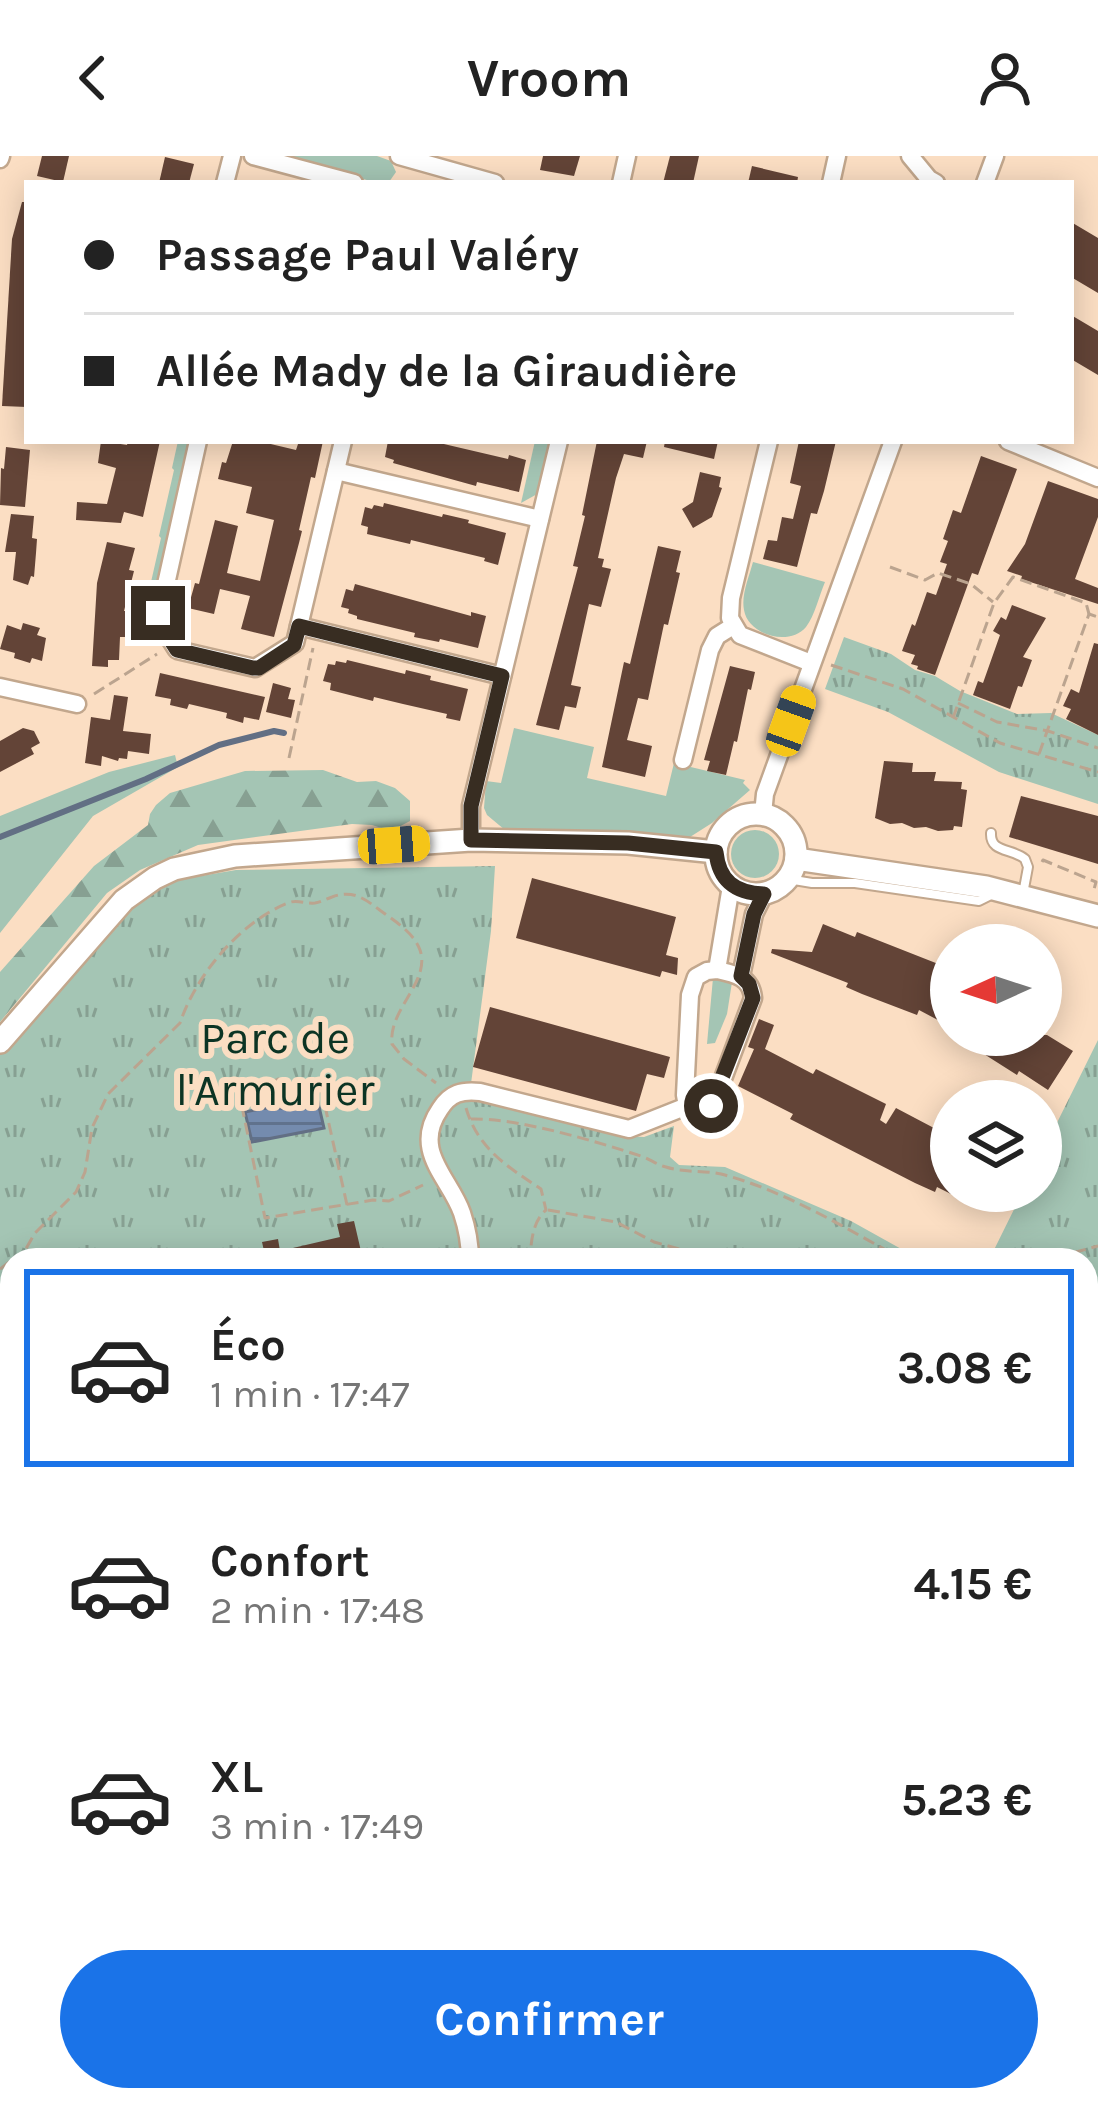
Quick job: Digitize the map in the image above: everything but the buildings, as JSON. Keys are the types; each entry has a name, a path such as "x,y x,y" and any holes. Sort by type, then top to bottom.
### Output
{"street":[{"path":"254,156 344,180"},
{"path":"398,156 482,180"},
{"path":"910,156 931,180"},
{"path":"197,444 159,622 179,651 255,668 294,645 306,628 342,444"},
{"path":"471,840 471,806 558,444"},
{"path":"768,444 730,617 744,637 812,663"},
{"path":"763,814 765,794 892,444"},
{"path":"1015,444 1098,478"},
{"path":"336,471 540,519"},
{"path":"683,760 710,650 717,636 733,626"},
{"path":"306,628 502,676"},
{"path":"0,687 85,700"},
{"path":"746,814 763,814 778,819 789,830 796,844 792,869 776,890 747,894 722,877 716,852 730,822 746,814"},
{"path":"0,1042 124,900 173,869 236,856 471,840 628,843 716,852"},
{"path":"792,869 998,890 1098,916"},
{"path":"717,970 731,886"},
{"path":"741,976 754,914 764,894"},
{"path":"468,1248 461,1210 440,1177 431,1144 434,1120 447,1091 480,1092 629,1129 688,1106 701,1111 716,1100 753,998 741,976 717,970 701,973 692,984 688,1106"}],"lane":[{"path":"991,833 994,847 1012,850 1025,859 1027,897"}],"path":[{"path":"890,567 925,580 938,573 955,578 994,603"},
{"path":"953,718 994,603 1013,578 1086,603 1090,614 1039,754"},
{"path":"1090,614 1098,617"},
{"path":"289,758 313,651 306,628"},
{"path":"85,700 159,653 170,639"},
{"path":"812,663 834,665 903,689 1000,743 1098,772"},
{"path":"958,704 997,722 1048,731 1098,748"},
{"path":"1027,897 1043,860 1096,882 1093,893"},
{"path":"26,1248 76,1192 85,1172 92,1127 108,1094 180,1023 190,998 229,944 288,903 314,903 351,892 408,933 419,949 422,967 395,1016 392,1044 404,1059 466,1106 487,1150 542,1189 546,1210"},
{"path":"347,1205 321,1088 302,1091 278,1079 258,1099 241,1102 265,1218 389,1201 418,1190 428,1180"},
{"path":"470,1119 562,1133 664,1167 734,1178 818,1213 882,1248"},
{"path":"532,1248 535,1227 546,1210"},
{"path":"546,1210 616,1222 675,1248"}],"green space":[{"path":"278,156 377,156 391,161 396,172 390,180 367,180"},
{"path":"177,444 189,444 151,605 146,604"},
{"path":"534,444 551,444 539,493 521,503"},
{"path":"753,562 825,582 812,617 799,633 770,635 747,619 744,598"},
{"path":"844,637 1017,714 1051,713 1098,735 1098,804 999,772 888,712 825,689"},
{"path":"514,728 594,747 587,778 666,796 674,763 745,780 750,790 690,837 505,830 484,808 486,781 501,783"},
{"path":"175,755 178,767 93,816 0,933 0,816 109,772"},
{"path":"323,770 395,788 410,801 410,821 391,831 352,824 198,845 140,870 107,893 0,1022 0,972 94,866 148,825 156,805 170,793 245,771"},
{"path":"755,830 772,837 779,854 772,871 755,878 738,871 731,854 738,837"},
{"name":"Parc de l'Armurier","path":"495,866 469,1099 627,1136 644,1137 674,1126 670,1157 679,1165 725,1167 851,1221 899,1248 0,1248 0,1055 96,939 130,906 177,880 236,870"},
{"path":"713,978 732,982 727,1014 715,1043 707,1044"},
{"path":"1098,1040 1098,1248 995,1248 1013,1212 1062,1212 1062,1113"}],"water":[{"path":"281,1081 299,1101 317,1098 324,1128 252,1142 245,1112 264,1108 272,1084"}],"waterway":[{"path":"0,837 219,745 274,731 284,733"}],"route":[{"path":"158,613 177,650 253,668 294,645 299,626 502,676 471,806 471,840 653,844 716,852 722,877 731,886 747,894 764,894 754,914 741,976 753,990 750,1010 711,1106"}]}
